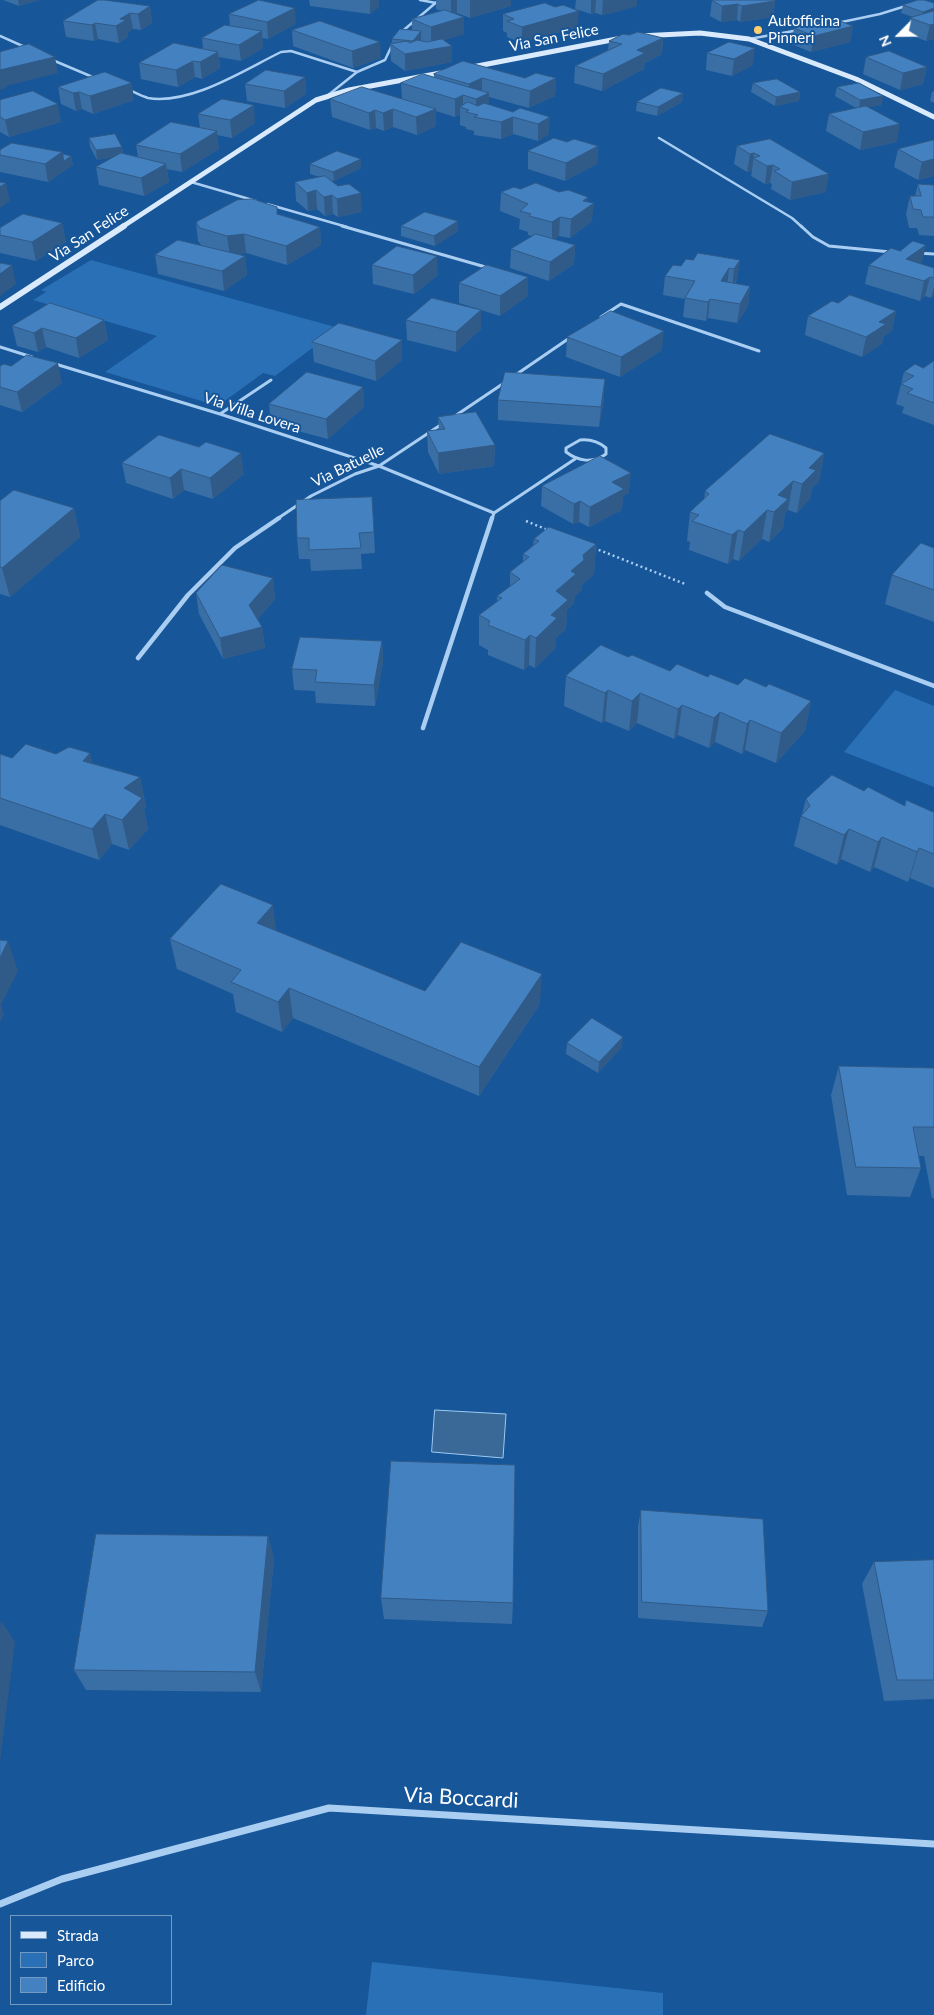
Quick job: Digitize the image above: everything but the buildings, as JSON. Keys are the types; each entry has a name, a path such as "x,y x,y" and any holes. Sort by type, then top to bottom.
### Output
{"street":[{"path":"420,0 436,3"},
{"path":"327,96 357,72 385,60 390,44 406,27 439,0"},
{"path":"835,24 880,14 915,3"},
{"path":"749,39 807,29"},
{"name":"Via San Felice","path":"458,70 597,42 632,37 700,33 749,39 856,78 934,117"},
{"path":"0,36 35,52"},
{"path":"124,88 152,98 175,96 203,89 282,52 291,51 357,72"},
{"path":"43,56 100,80"},
{"name":"Via San Felice","path":"0,307 316,100 327,96 448,72"},
{"path":"659,138 792,218 812,237 829,246 896,252"},
{"path":"191,182 497,270"},
{"path":"915,253 934,254"},
{"path":"597,320 621,304 759,351"},
{"name":"Via Batuelle","path":"138,658 188,595 235,548 311,496 355,474 379,466 573,336"},
{"path":"0,347 37,358"},
{"name":"Via Villa Lovera","path":"46,361 220,414 379,466 494,513"},
{"path":"220,414 271,380"},
{"path":"423,728 494,513 575,459 586,461 600,458 606,454 606,448 596,441 574,441 566,448 566,452 575,459"},
{"path":"707,593 725,607 934,686"},
{"name":"Via Boccardi","path":"0,1904 62,1879 328,1808 934,1844"}],"path":[{"path":"494,513 510,514 555,532"},
{"path":"591,546 707,593"}],"green space":[{"path":"91,260 339,328 275,376 263,373 218,406 105,372 157,336 33,300 46,292 41,290"},
{"path":"895,690 934,706 934,787 844,752"},
{"path":"372,1962 663,1993 663,2015 366,2015"}],"shaded area":[{"path":"435,1410 506,1414 503,1458 432,1452"}],"place":[{"name":"Autofficina Pinneri","path":"758,30"}]}
